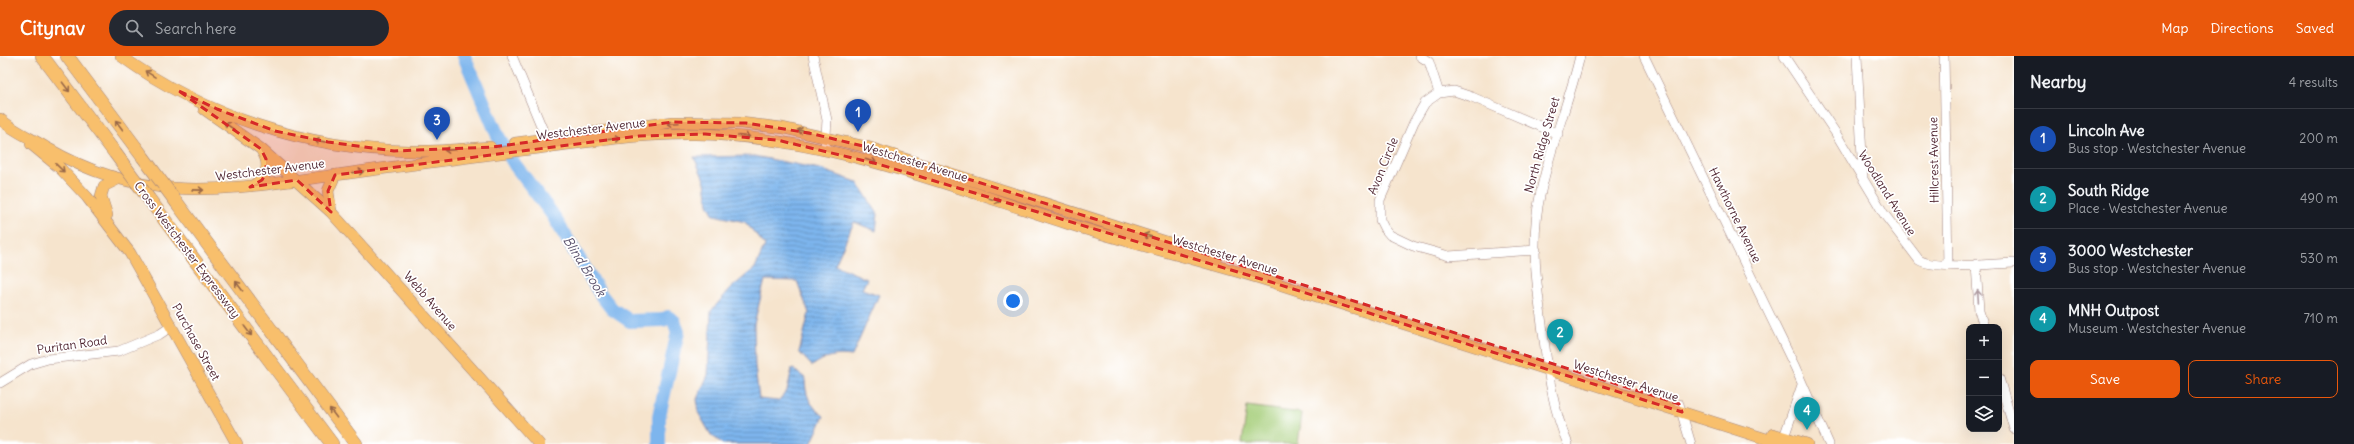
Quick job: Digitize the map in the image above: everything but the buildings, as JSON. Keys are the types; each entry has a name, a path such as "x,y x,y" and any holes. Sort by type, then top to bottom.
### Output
{"highway":[{"name":"Cross Westchester Expressway","path":"42,56 332,444"},
{"name":"Cross Westchester Expressway","path":"67,56 356,444"}],"main road":[{"path":"121,56 179,91"},
{"name":"Webb Avenue","path":"179,91 261,149 331,212 539,444"},
{"name":"Westchester Avenue","path":"179,91 242,120 276,131 328,142 408,151 491,150"},
{"name":"Westchester Avenue","path":"0,119 19,134 79,164 118,179 154,187 181,190 218,190 250,187 546,143 645,125 700,122 755,124 826,136 867,147 1785,442 1807,444"},
{"path":"19,134 59,167 87,197 130,253"},
{"name":"Westchester Avenue","path":"546,143 683,134 762,138 853,156 1073,225 1271,282 1547,366"},
{"path":"250,187 262,180 266,173 266,159 261,149"},
{"path":"331,212 328,191 335,175"},
{"path":"118,179 104,186 100,196 108,216 126,242 130,253"},
{"name":"Purchase Street","path":"130,253 237,444"}],"street":[{"path":"512,56 546,143"},
{"path":"813,56 827,120 826,150"},
{"path":"1420,56 1429,62 1439,93 1454,91 1472,96 1558,134"},
{"name":"North Ridge Street","path":"1568,444 1561,429 1551,390 1547,366 1537,278 1536,250 1539,198 1580,56"},
{"name":"Hawthorne Avenue","path":"1644,56 1796,367 1802,385 1829,444"},
{"name":"Woodland Avenue","path":"1784,56 1888,220 1919,260 1925,264 1948,265 2014,263"},
{"path":"1857,56 1863,179"},
{"name":"Hillcrest Avenue","path":"1944,56 1948,265"},
{"name":"Avon Circle","path":"1439,93 1425,104 1414,122 1384,190 1379,209 1380,220 1384,228 1390,235 1399,240 1449,256 1536,250"},
{"path":"1976,264 1979,311 1983,324"},
{"name":"Puritan Road","path":"0,383 31,364 48,359 119,351 160,334 172,326"},
{"path":"1785,442 1802,385"},
{"path":"2002,388 2014,429"},
{"path":"1680,408 1691,444"}],"highlighted area":[{"path":"179,91 217,109 275,131 328,142 394,151 493,147 672,122 746,123 809,133 867,147 1664,399 1679,404 1682,412 1271,282 878,164 777,140 705,134 639,136 335,175 328,191 331,212 297,180 250,187 262,180 266,173 266,159 261,149"}],"green space":[{"path":"1247,406 1302,413 1298,444 1242,444"}],"water":[{"path":"754,156 820,169 857,182 878,214 876,231 854,222 835,265 867,279 862,289 879,295 852,356 831,356 812,366 799,352 809,313 797,281 765,280 754,324 755,366 759,399 778,401 787,391 792,368 805,378 809,400 824,416 811,444 723,444 711,435 699,414 697,399 708,375 711,311 731,288 755,268 765,245 745,222 714,215 708,204 705,182 694,157"}],"waterway":[{"name":"Blind Brook","path":"464,56 498,136 515,165 552,214 601,295 612,309 630,321 663,320 668,317 674,321 678,332 659,416 659,444"}],"place":[{"name":"Lincoln Ave","path":"858,132"},
{"name":"3000 Westchester","path":"437,140"},
{"name":"South Ridge","path":"1560,352"},
{"name":"MNH Outpost","path":"1807,430"}]}
